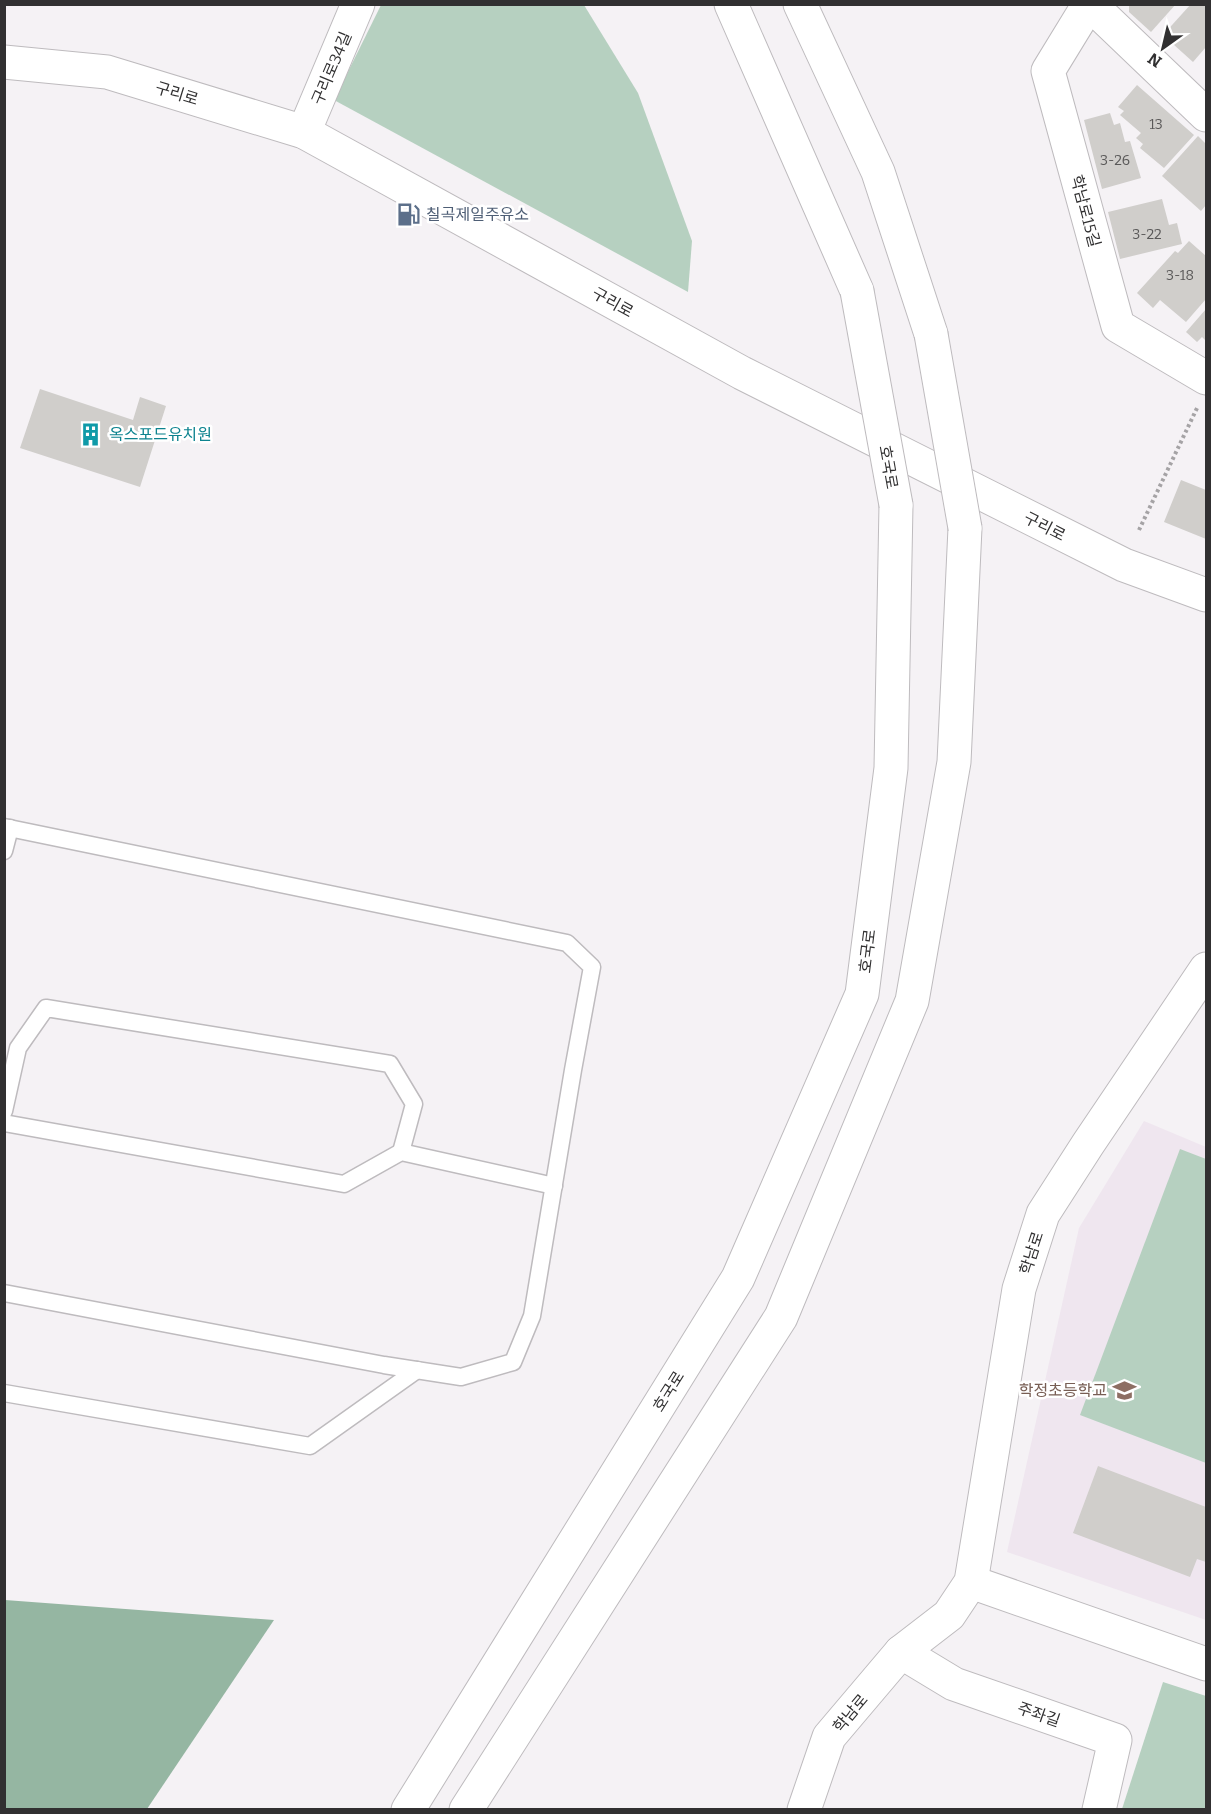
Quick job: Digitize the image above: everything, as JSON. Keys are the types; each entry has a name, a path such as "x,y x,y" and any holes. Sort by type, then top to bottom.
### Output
{"main road":[{"name":"구리로34길","path":"304,132 358,4"},
{"name":"호국로","path":"408,1809 738,1278 862,994 891,768 896,505 857,291 731,4"},
{"path":"800,4 878,172"},
{"path":"466,1809 782,1317 912,1001 954,762 965,528 931,334 824,4"},
{"name":"학남로15길","path":"1204,389 1118,326 1048,71 1090,4 1206,115"},
{"name":"구리로","path":"4,62 107,72 304,132 742,373 1124,565 1206,595"},
{"name":"학남로","path":"804,1809 829,1737 901,1652 949,1615 971,1582 1018,1289 1043,1214 1088,1143 1206,969"},
{"path":"971,1582 1206,1664"},
{"name":"주좌길","path":"901,1652 954,1684 1115,1740 1099,1809"}],"lane":[{"path":"4,851 7,827 567,944 592,968 532,1316 513,1362 462,1377 4,1293"},
{"path":"4,1111 18,1048 45,1008 390,1064 414,1104 401,1152"},
{"path":"4,1123 344,1184 401,1152 554,1186"},
{"path":"4,1393 310,1446 417,1370"}],"path":[{"path":"1139,530 1204,389"}],"shaded area":[{"name":"학정초등학교","path":"1144,1121 1206,1147 1206,1620 1007,1552 1079,1228"}],"green space":[{"path":"381,5 584,5 638,93 692,241 688,292 334,100"},
{"path":"1180,1149 1206,1159 1206,1463 1080,1415"},
{"path":"4,1600 274,1620 147,1809 5,1809"},
{"path":"1163,1682 1206,1696 1206,1809 1122,1809"}],"building":[{"path":"1129,4 1176,4 1151,32 1129,12"},
{"path":"1191,4 1206,4 1206,47 1193,62 1163,35"},
{"path":"1137,85 1194,135 1164,168 1140,148 1143,144 1136,138 1141,133 1120,115 1124,111 1118,107"},
{"path":"1110,113 1114,125 1120,123 1125,142 1130,141 1141,178 1102,189 1084,120"},
{"path":"1198,136 1206,144 1206,205 1201,211 1162,176"},
{"path":"1162,199 1169,225 1177,223 1182,244 1120,259 1108,212"},
{"path":"1189,241 1206,256 1206,299 1186,322 1160,300 1153,308 1137,293 1175,251 1178,253"},
{"path":"1206,309 1206,341 1202,337 1197,342 1186,332"},
{"name":"옥스포드유치원","path":"40,389 133,420 140,397 166,406 140,487 20,448"},
{"path":"1181,480 1206,490 1206,539 1164,522"},
{"path":"1098,1466 1206,1507 1206,1562 1197,1559 1190,1577 1073,1533"}],"place":[{"name":"칠곡제일주유소","path":"408,214"},
{"name":"옥스포드유치원","path":"91,434"},
{"name":"학정초등학교","path":"1125,1390"}]}
